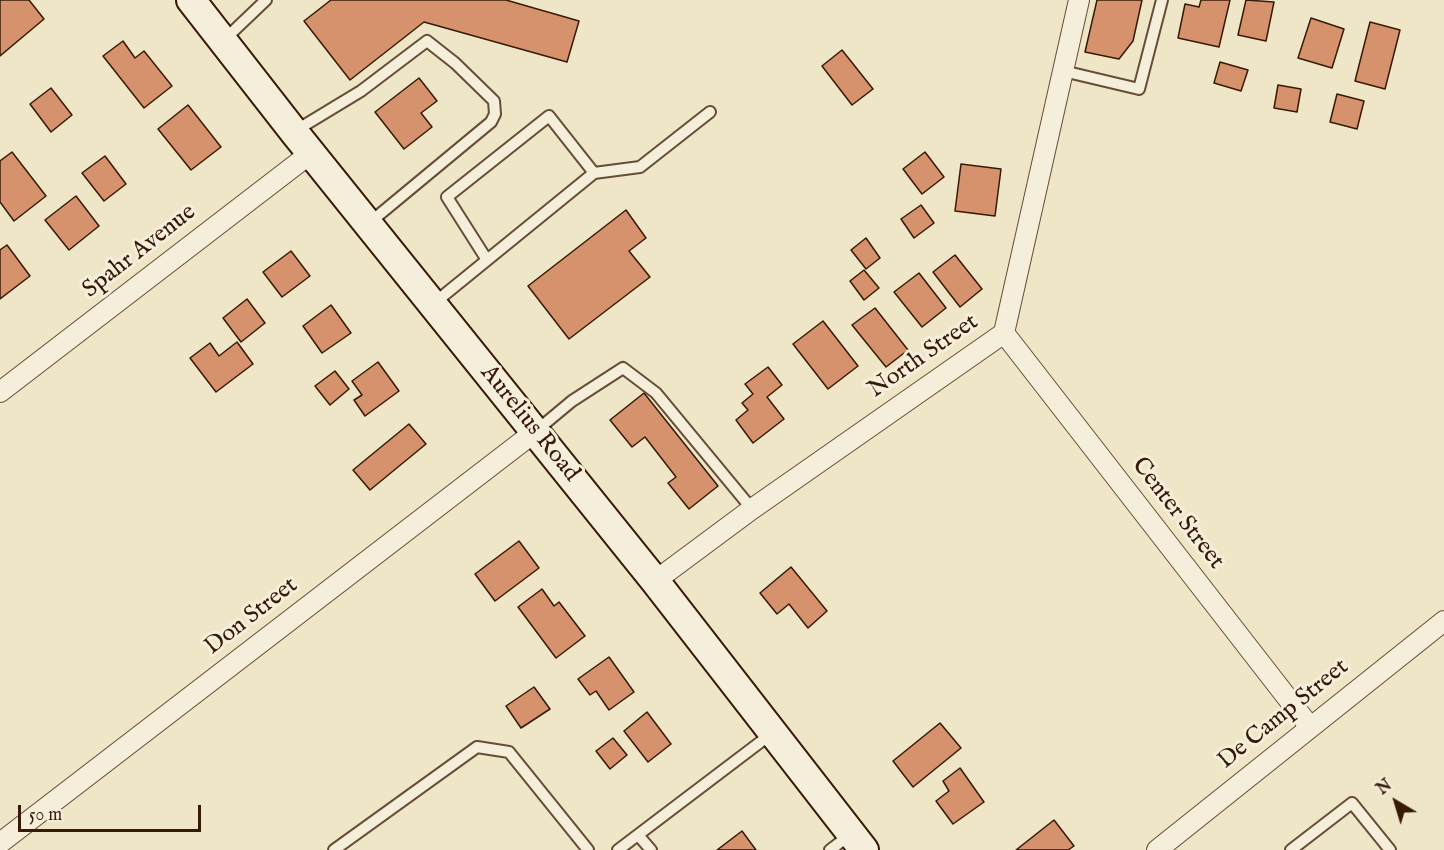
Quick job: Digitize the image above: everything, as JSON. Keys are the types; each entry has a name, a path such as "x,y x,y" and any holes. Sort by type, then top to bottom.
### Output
{"street":[{"name":"Aurelius Road","path":"191,0 302,142 655,581 772,733 848,844"},
{"name":"North Street","path":"655,581 752,508 1004,333 1079,0"},
{"name":"Spahr Avenue","path":"0,392 302,142"},
{"name":"Center Street","path":"1004,333 1310,727"},
{"name":"Don Street","path":"0,843 536,431"},
{"name":"De Camp Street","path":"1157,850 1444,621"}],"lane":[{"path":"223,41 266,0"},
{"path":"1062,71 1139,89 1162,0"},
{"path":"302,142 361,91 427,41 455,63 494,101 495,114 491,122 368,224"},
{"path":"433,304 594,173 640,166 710,112"},
{"path":"487,260 447,197 549,116 594,173"},
{"path":"536,431 572,401 623,369 656,393 752,508"},
{"path":"618,850 772,733"},
{"path":"334,850 477,747 509,752 588,850"},
{"path":"1291,850 1352,803 1390,850"},
{"path":"638,835 651,850"}],"building":[{"path":"0,0 29,0 44,19 0,56"},
{"path":"331,0 506,0 579,21 567,62 424,22 350,80 304,21"},
{"path":"1097,0 1142,0 1133,41 1119,59 1085,52"},
{"path":"1201,0 1230,0 1219,47 1178,38 1185,4 1199,7"},
{"path":"1246,0 1274,2 1266,41 1238,35"},
{"path":"1311,18 1344,29 1332,68 1298,58"},
{"path":"1370,22 1400,30 1385,89 1355,81"},
{"path":"123,41 135,58 144,51 172,86 144,108 103,56"},
{"path":"842,50 873,89 852,105 822,66"},
{"path":"1220,62 1248,70 1241,91 1214,83"},
{"path":"419,78 437,101 421,113 432,127 404,149 375,112"},
{"path":"1278,85 1301,89 1297,112 1274,108"},
{"path":"51,88 72,115 51,132 30,104"},
{"path":"1337,94 1364,101 1357,129 1330,122"},
{"path":"188,105 221,147 191,170 158,129"},
{"path":"12,152 46,196 14,221 0,202 0,161"},
{"path":"925,152 944,177 922,194 903,169"},
{"path":"105,156 126,184 104,201 82,173"},
{"path":"961,164 1001,169 995,216 955,211"},
{"path":"76,196 99,226 69,250 45,220"},
{"path":"921,205 934,223 914,238 901,219"},
{"path":"626,210 646,238 629,251 650,277 569,339 528,286"},
{"path":"866,238 880,258 866,269 851,250"},
{"path":"7,245 30,276 0,299 0,250"},
{"path":"291,251 310,276 282,297 263,272"},
{"path":"955,255 982,289 960,307 933,272"},
{"path":"864,270 879,288 864,300 850,281"},
{"path":"919,273 946,308 922,327 894,292"},
{"path":"247,299 265,323 241,342 223,318"},
{"path":"331,305 351,333 322,353 303,326"},
{"path":"875,308 908,350 886,367 852,325"},
{"path":"823,321 858,366 828,389 793,344"},
{"path":"237,342 253,364 216,392 190,358 210,343 219,356"},
{"path":"378,362 399,391 365,416 354,400 362,395 352,381"},
{"path":"768,367 782,385 767,397 784,419 753,443 736,420 748,410 742,403 753,394 745,384"},
{"path":"335,371 349,389 330,405 315,386"},
{"path":"644,393 718,486 689,509 668,483 676,477 645,437 632,447 610,420"},
{"path":"409,424 426,444 370,490 353,470"},
{"path":"519,541 539,568 495,601 475,574"},
{"path":"791,567 827,611 808,628 789,604 777,614 760,593"},
{"path":"542,589 554,606 559,602 585,636 556,658 518,607"},
{"path":"609,657 634,692 609,710 596,691 590,695 578,679"},
{"path":"534,687 550,709 521,728 506,706"},
{"path":"647,712 671,744 648,762 624,731"},
{"path":"940,723 961,748 913,787 893,761"},
{"path":"613,738 627,755 610,769 596,751"},
{"path":"960,768 984,802 953,824 936,801 949,791 943,781"},
{"path":"1054,820 1074,846 1068,850 1016,850"},
{"path":"742,831 756,850 717,850"}]}
